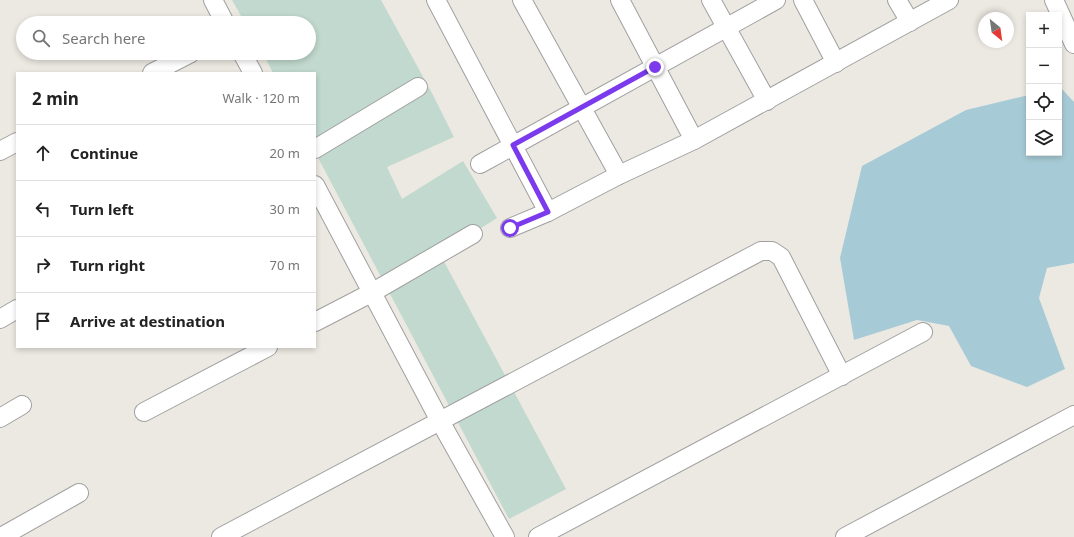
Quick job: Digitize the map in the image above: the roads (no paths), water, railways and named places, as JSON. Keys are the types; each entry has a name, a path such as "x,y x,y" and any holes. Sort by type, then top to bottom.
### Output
{"street":[{"path":"213,0 221,16"},
{"path":"436,0 548,212"},
{"path":"522,0 619,175"},
{"path":"620,0 694,140"},
{"path":"711,0 767,101"},
{"path":"480,164 776,0"},
{"path":"803,0 836,63"},
{"path":"897,0 910,22"},
{"path":"510,228 548,212 619,175 694,140 949,0"},
{"path":"1054,0 1068,17 1074,44"},
{"path":"154,72 177,60"},
{"path":"246,60 252,72"},
{"path":"316,148 418,87"},
{"path":"0,151 16,143"},
{"path":"316,188 373,292 440,421 505,537"},
{"path":"316,321 373,292 473,234"},
{"path":"221,537 761,251 772,250 781,257 842,376"},
{"path":"0,318 16,310"},
{"path":"538,537 923,332"},
{"path":"144,412 266,348"},
{"path":"0,418 22,405"},
{"path":"845,537 866,532 1074,415"},
{"path":"1,537 79,494"}],"water":[{"path":"1062,89 1074,102 1074,263 1047,268 1039,298 1065,369 1027,387 971,366 949,326 917,320 854,340 840,258 862,166 966,110 1026,96 1026,156 1062,156"}]}
